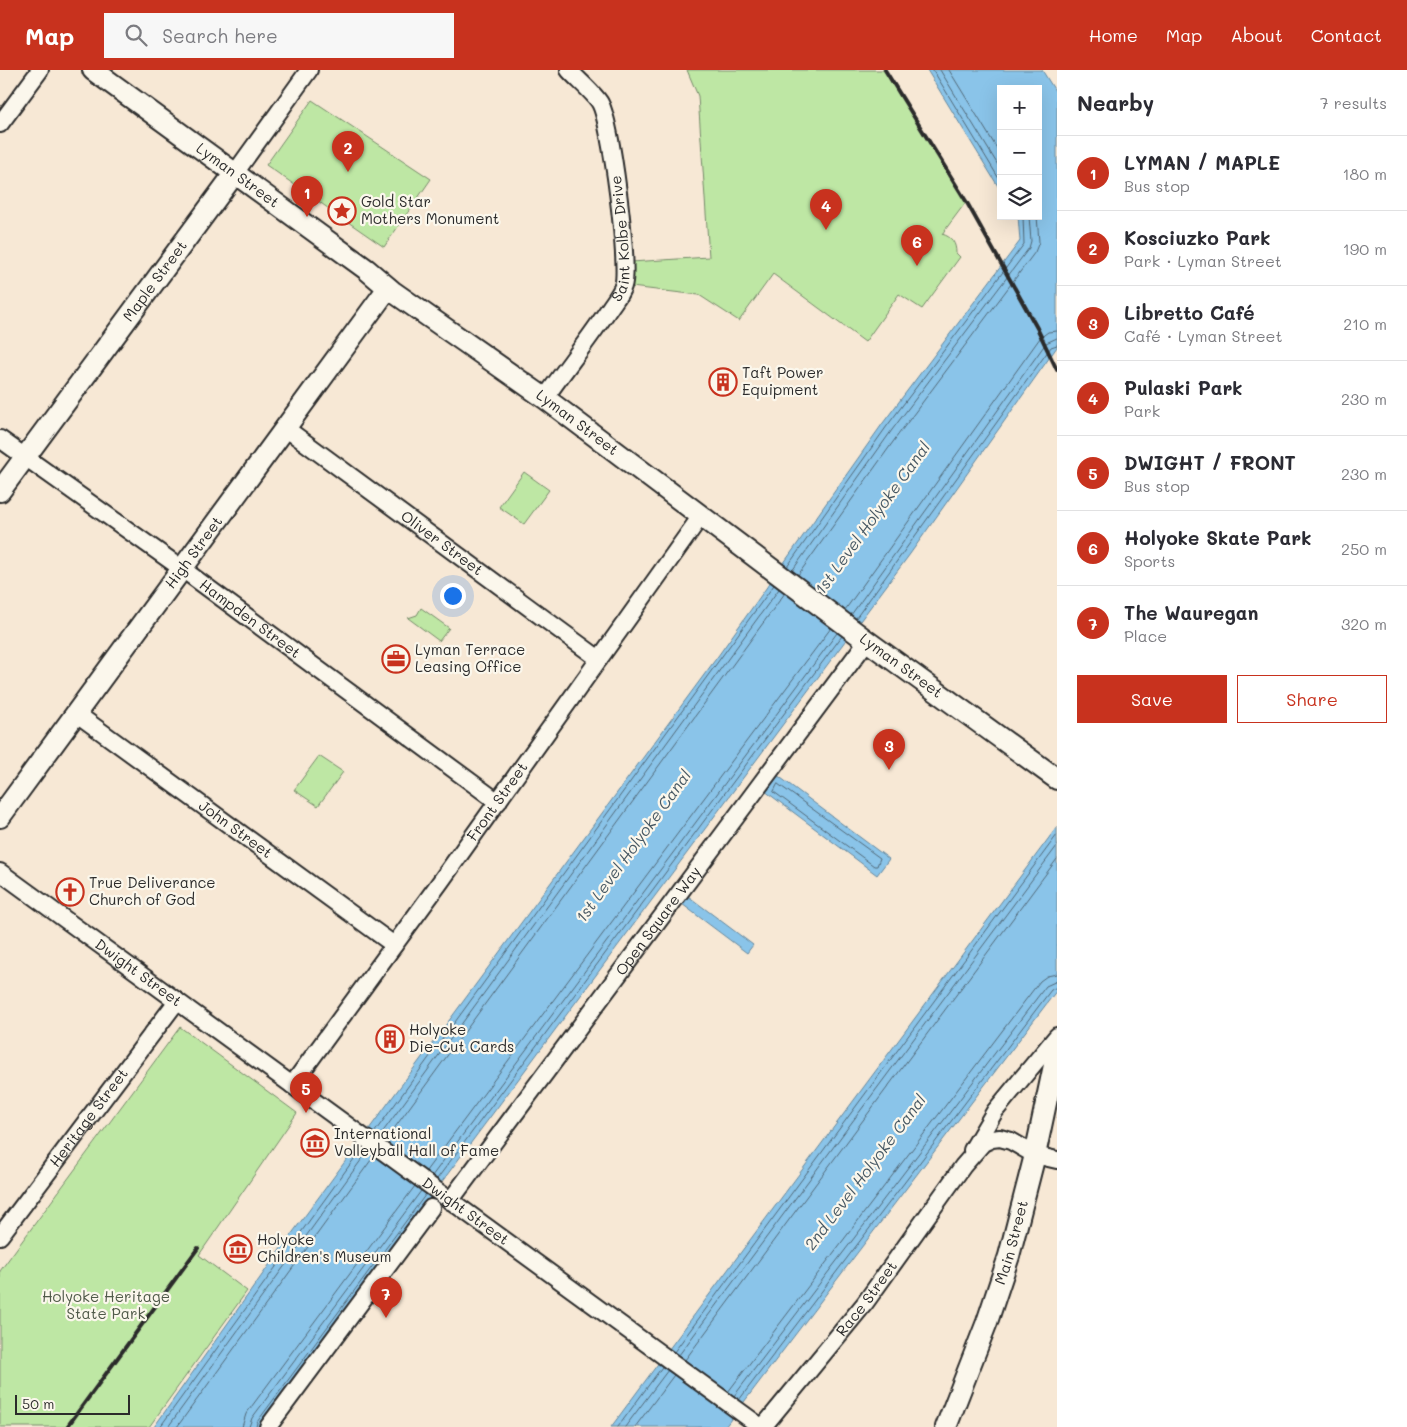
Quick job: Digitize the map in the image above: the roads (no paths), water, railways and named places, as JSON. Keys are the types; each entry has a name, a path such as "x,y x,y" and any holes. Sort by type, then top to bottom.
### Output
{"main road":[{"name":"Lyman Street","path":"93,70 366,268 388,288 545,398 862,637 1057,779"},
{"name":"Maple Street","path":"0,491 235,173"},
{"name":"High Street","path":"0,817 284,427 388,288"},
{"name":"Main Street","path":"946,1427 978,1348 1004,1272 1035,1155 1057,1051"}],"street":[{"path":"0,124 40,70"},
{"name":"Maple Street","path":"235,173 309,70"},
{"name":"Saint Kolbe Drive","path":"545,398 601,322 619,296 624,284 619,210 608,124 600,102 569,70"},
{"name":"Oliver Street","path":"284,427 383,498 599,659"},
{"name":"Hampden Street","path":"0,439 181,568 498,802"},
{"name":"Front Street","path":"292,1085 498,802 701,516"},
{"name":"Open Square Way","path":"446,1198 862,637"},
{"name":"John Street","path":"76,714 394,945"},
{"name":"Dwight Street","path":"0,872 762,1427"},
{"name":"Heritage Street","path":"0,1236 177,1001"},
{"name":"Race Street","path":"762,1427 865,1303 963,1166 995,1111 1057,1036"},
{"name":"Race Street","path":"963,1166 983,1143 1000,1138 1011,1141 1035,1155 1057,1160"},
{"path":"268,1427 431,1208"}],"water":[{"name":"1st Level Holyoke Canal","path":"927,70 1042,70 1057,94 1057,347 910,554 259,1427 154,1427 282,1247 718,656 883,423 1020,241 1018,220 1042,220 1042,85 997,85 997,184"},
{"path":"777,775 889,859 877,875 765,791"},
{"name":"2nd Level Holyoke Canal","path":"1057,827 1057,990 725,1427 611,1427"},
{"path":"688,896 753,945 747,953 682,904"}],"railway":[{"path":"885,70 966,201 1037,328 1057,370"},
{"path":"67,1427 198,1248"}],"place":[{"name":"Kosciuzko Park","path":"348,172"},
{"name":"Gold Star Mothers Monument","path":"342,211"},
{"name":"LYMAN / MAPLE","path":"307,217"},
{"name":"Pulaski Park","path":"826,230"},
{"name":"Holyoke Skate Park","path":"917,266"},
{"name":"Taft Power Equipment","path":"723,382"},
{"name":"Lyman Terrace Leasing Office","path":"396,659"},
{"name":"Libretto Café","path":"889,770"},
{"name":"True Deliverance Church of God","path":"70,892"},
{"name":"Holyoke Die-Cut Cards","path":"390,1039"},
{"name":"DWIGHT / FRONT","path":"306,1113"},
{"name":"International Volleyball Hall of Fame","path":"315,1143"},
{"name":"Holyoke Children's Museum","path":"238,1249"},
{"name":"The Wauregan","path":"386,1318"}],"park label":[{"name":"Holyoke Heritage State Park","path":"106,1306"}]}
